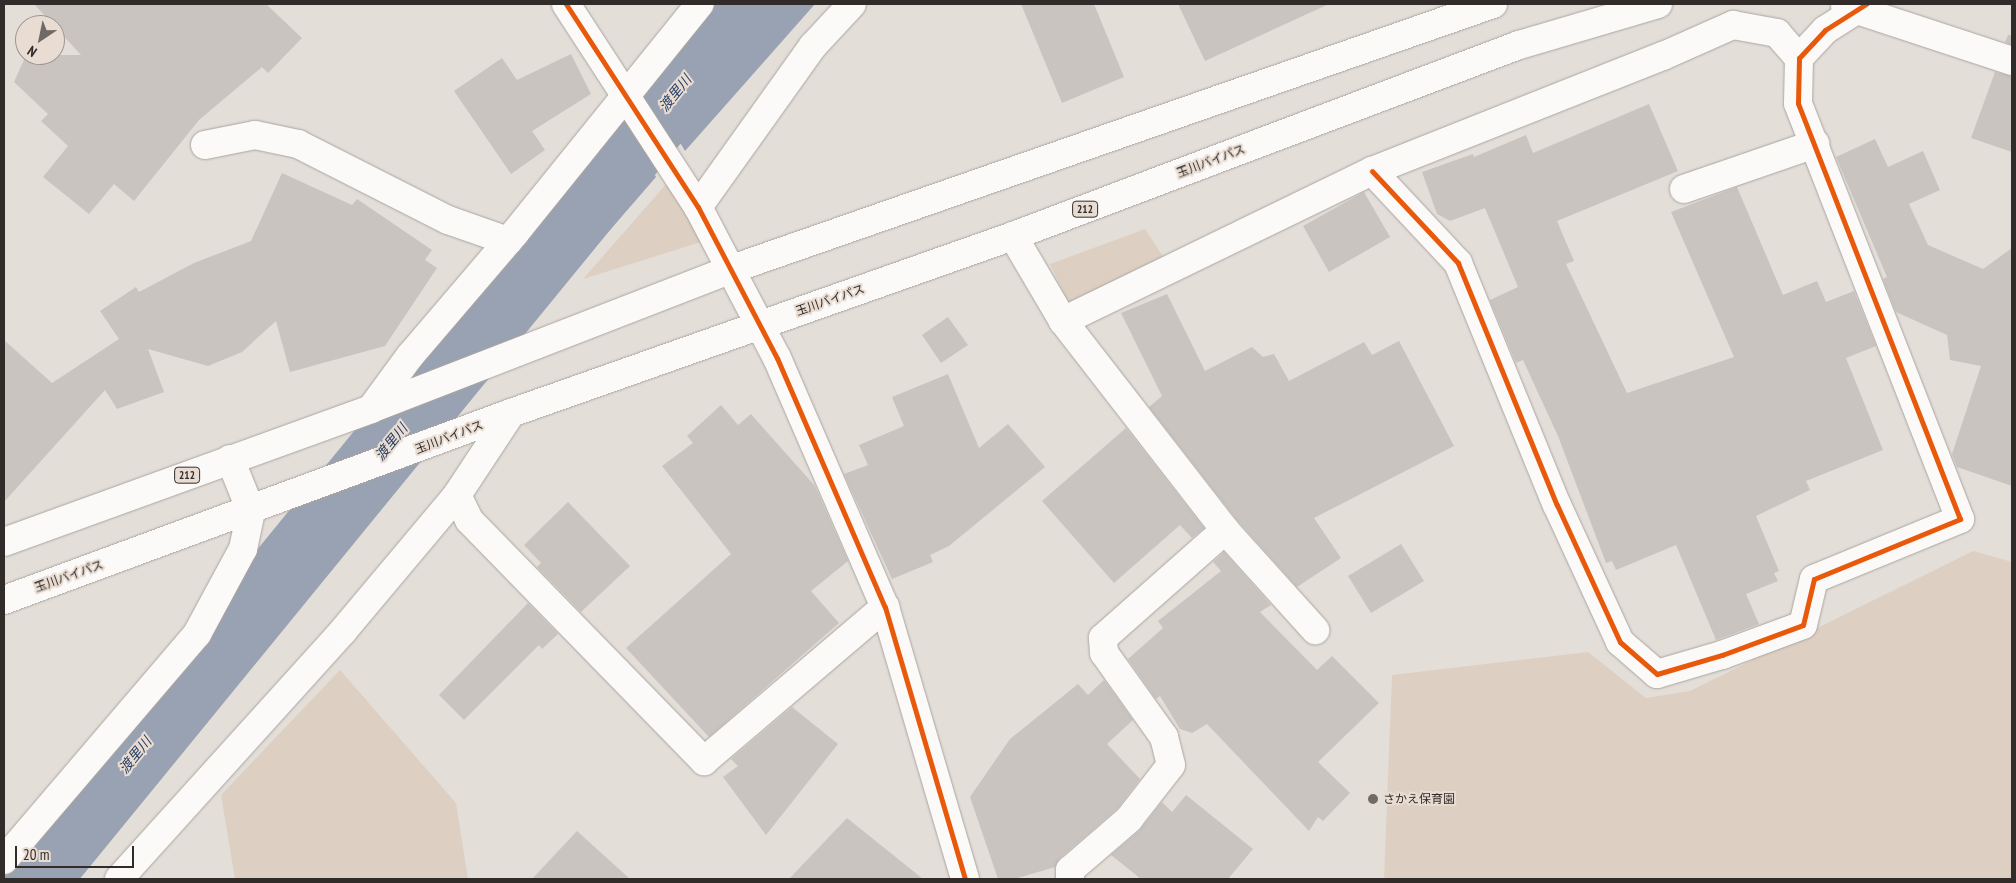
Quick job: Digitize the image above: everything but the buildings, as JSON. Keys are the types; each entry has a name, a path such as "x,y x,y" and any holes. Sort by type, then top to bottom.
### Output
{"main road":[{"path":"566,4 626,92 698,207 760,325 885,607 965,879"},
{"path":"371,409 410,356 508,240 626,92 700,4"},
{"path":"698,207 813,46 852,4"},
{"name":"212","path":"4,542 371,409 732,269 1493,4"},
{"name":"玉川バイパス","path":"4,600 251,511 512,413 1014,236 1519,45 1658,4"},
{"path":"1372,171 1458,263 1557,505 1620,642 1657,674 1722,655 1804,625 1814,579 1960,519 1798,103 1799,58 1825,30 1854,6 2012,61"},
{"path":"1063,321 1372,171 1663,56 1733,25 1777,33 1799,58"},
{"path":"205,145 256,135 298,144 448,220 508,240"},
{"path":"1684,189 1815,144"},
{"path":"1014,236 1063,321 1225,530 1315,630"},
{"path":"119,879 343,632 457,495 512,413"},
{"path":"4,860 197,634 243,549 251,511 230,459"},
{"path":"457,495 469,520 704,761 885,607"},
{"path":"1070,879 1070,870 1129,819 1171,765 1164,737 1104,653 1103,638 1225,530"}],"shaded area":[{"path":"668,182 701,242 583,279"},
{"path":"1145,229 1164,258 1069,304 1050,264"},
{"path":"1973,551 2012,562 2012,879 1384,879 1392,675 1588,652 1646,698 1690,691"},
{"path":"340,670 456,803 468,879 235,879 221,795"}],"water":[{"path":"719,4 815,4 685,151 649,90"},
{"path":"628,125 656,177 564,283 484,312"}],"waterway":[{"name":"渡里川","path":"33,879 748,4"}],"cycle path":[{"path":"566,4 698,207 777,358 885,607 965,879"},
{"path":"1372,171 1458,263 1557,505 1620,642 1657,674 1722,655 1803,625 1814,579 1960,519 1798,103 1799,58 1825,30 1866,4"}],"place":[{"name":"さかえ保育園","path":"1373,799"}]}
